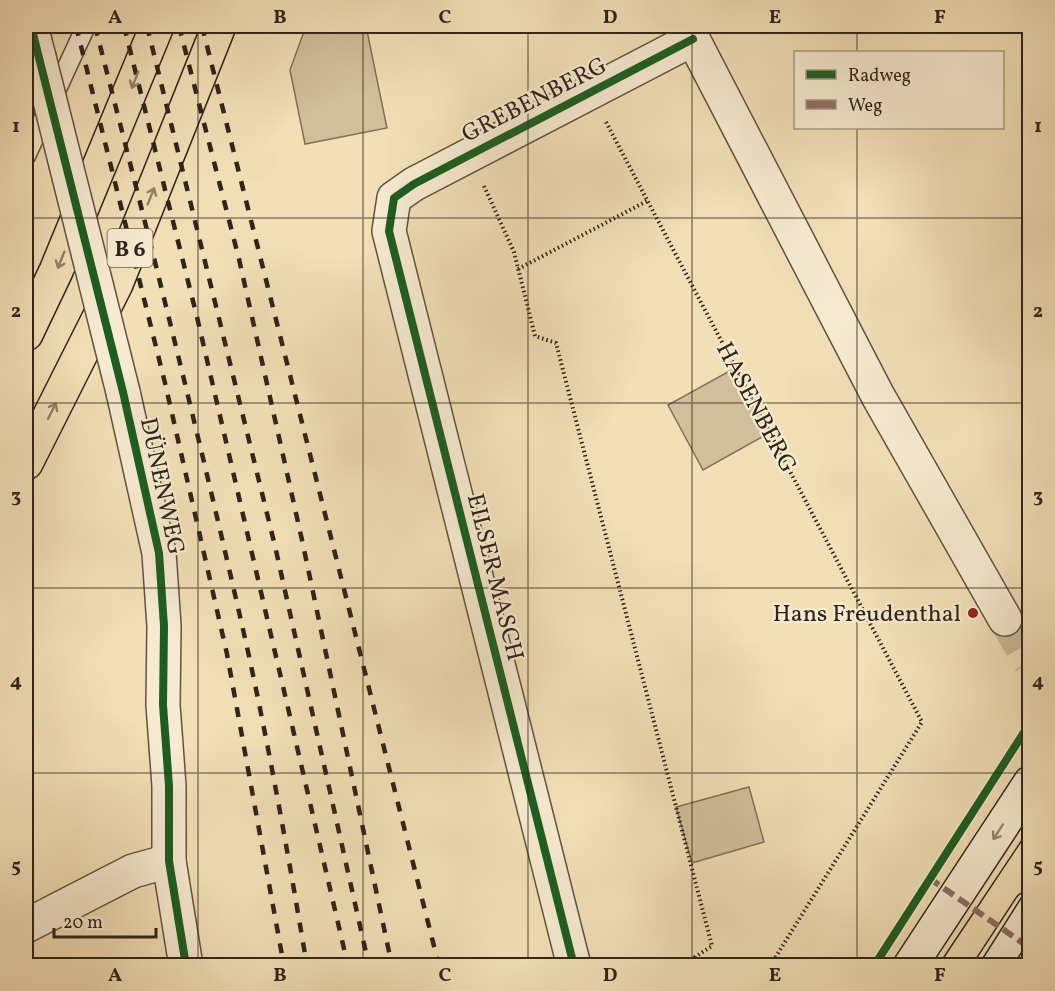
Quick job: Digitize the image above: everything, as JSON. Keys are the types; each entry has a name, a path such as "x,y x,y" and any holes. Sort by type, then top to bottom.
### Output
{"highway":[{"name":"B 6","path":"26,334 56,271 158,26"},
{"name":"B 6","path":"26,463 116,284 219,26"}],"street":[{"name":"DÜNENWEG","path":"31,26 123,392 159,553 164,626 163,705 169,786 169,861 186,966"},
{"name":"GREBENBERG","path":"394,198 414,184 469,154 591,92 692,32"},
{"path":"692,32 878,396 1005,619"},
{"name":"EILSER MASCH","path":"394,198 389,231 574,966"},
{"path":"910,966 1029,783"},
{"path":"26,926 133,871 169,861"},
{"path":"992,966 1029,908"}],"lane":[{"path":"26,156 86,26"}],"path":[{"path":"469,154 514,252 535,336 556,343 712,946 695,957 698,966"},
{"path":"518,269 647,201"}],"shaded area":[{"path":"306,26 366,26 387,128 305,144 290,70"},
{"path":"735,368 771,432 703,470 668,405"},
{"path":"749,787 764,842 692,863 676,807"}],"tunnel":[{"path":"1005,619 1030,663"}],"tram line":[{"path":"938,966 1030,828"},
{"path":"978,966 1030,884"}],"railway":[{"path":"76,26 165,383 227,654 284,966"},
{"path":"95,26 211,491 247,647 264,726 307,966"},
{"path":"124,26 197,317 348,966"},
{"path":"147,26 275,546 369,966"},
{"path":"179,26 239,259 302,540 392,966"},
{"path":"202,26 439,966"}],"marked path":[{"path":"929,878 1030,948"},
{"path":"1027,966 1030,961"}],"cycle path":[{"path":"31,26 123,392 159,553 164,626 163,705 169,786 169,861 186,966"},
{"path":"574,966 389,231 394,198 414,184 693,39"},
{"path":"874,966 1030,723"}],"place":[{"name":"Hans Freudenthal","path":"973,613"}]}
